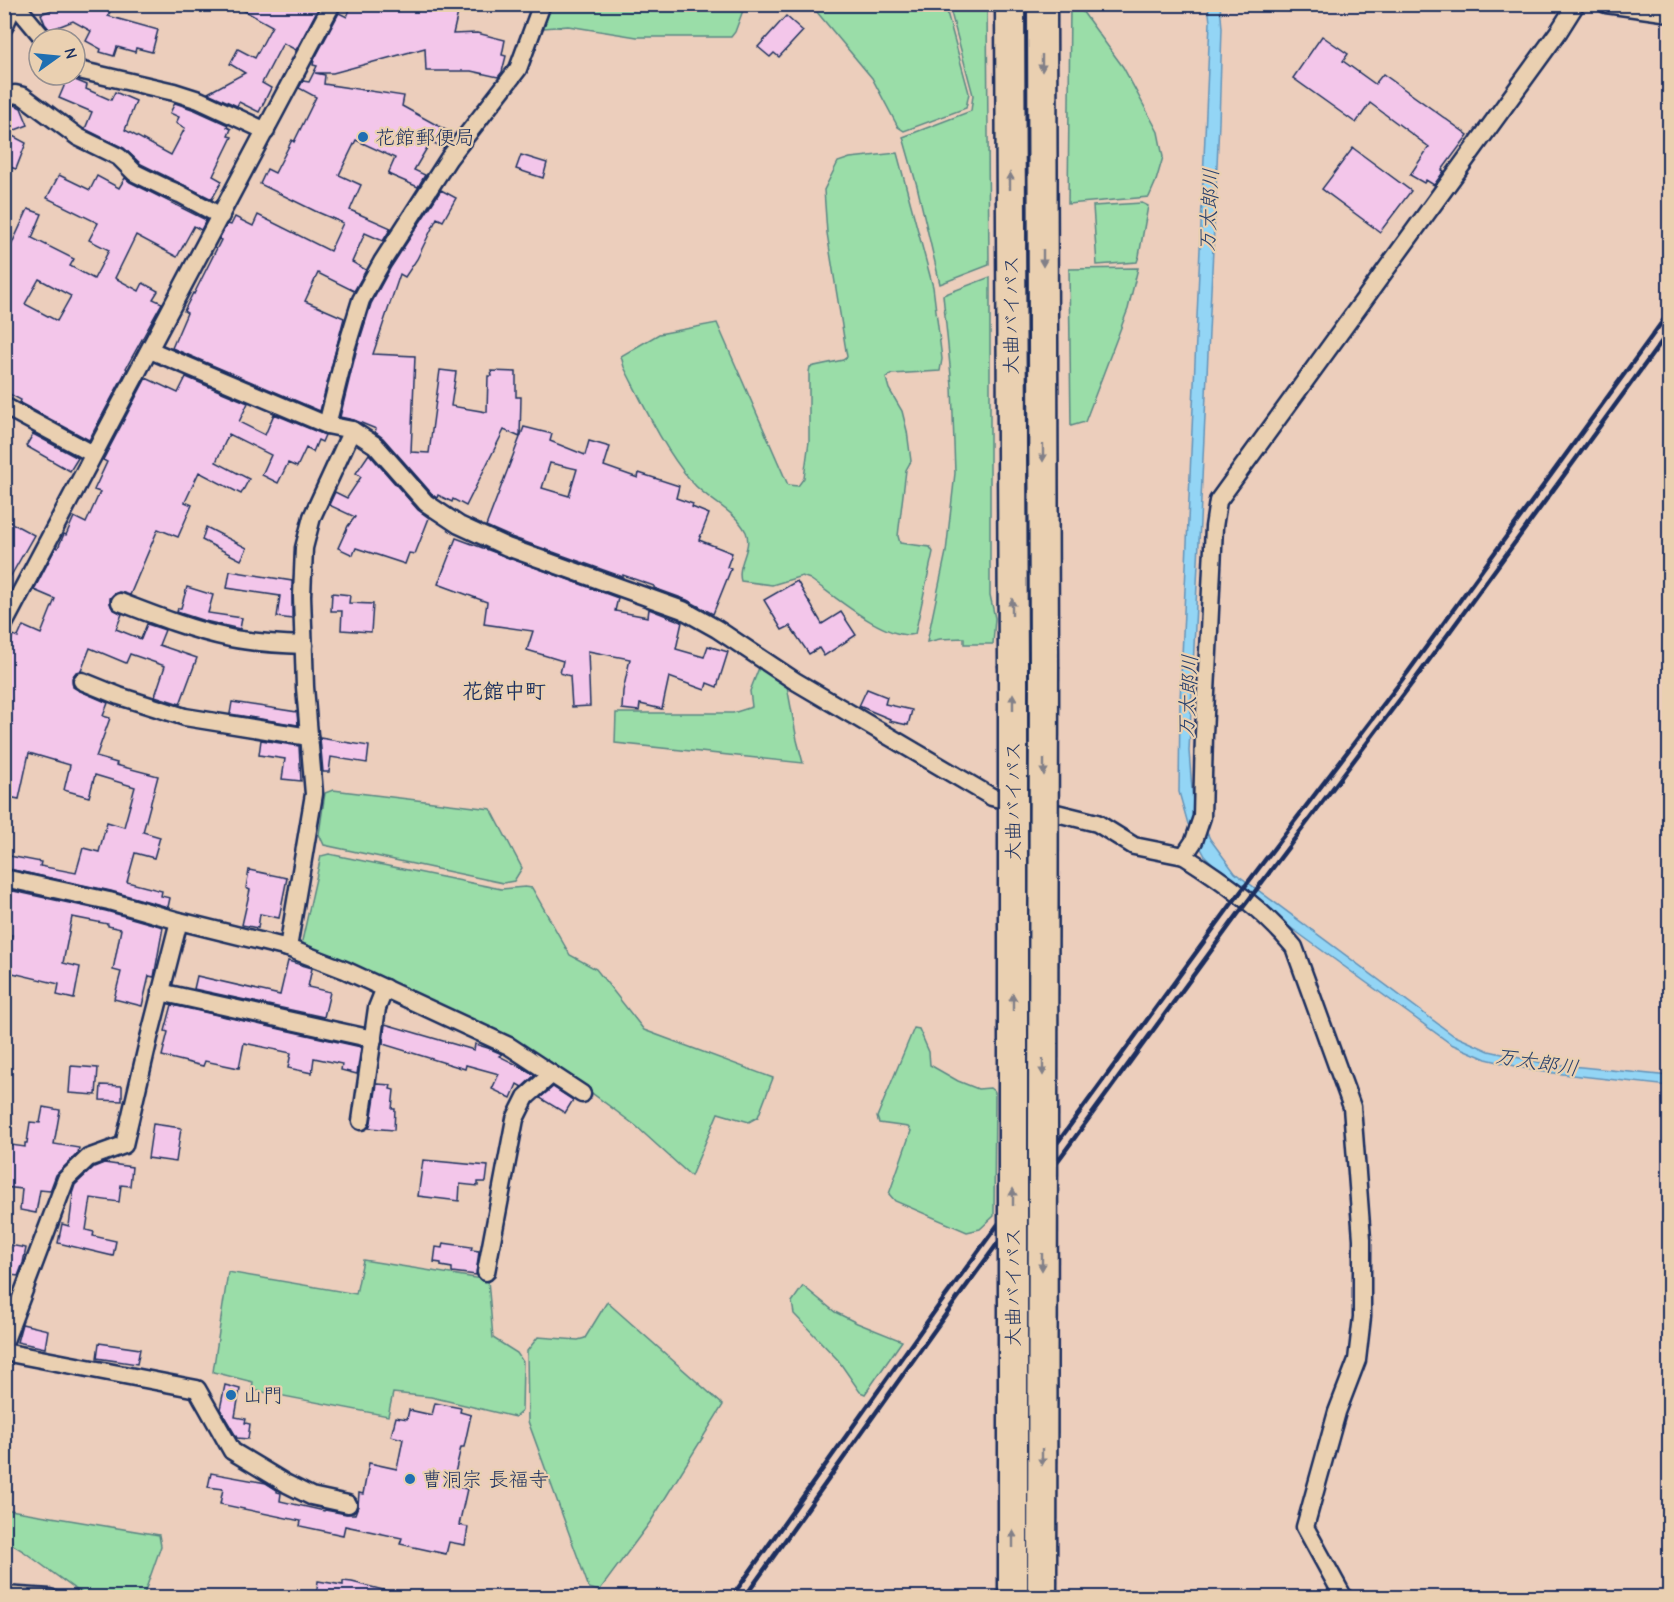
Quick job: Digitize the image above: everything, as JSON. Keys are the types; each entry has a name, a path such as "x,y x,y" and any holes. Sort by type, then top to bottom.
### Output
{"highway":[{"name":"大曲バイパス","path":"1010,4 1013,1598"},
{"name":"大曲バイパス","path":"1042,4 1044,666 1042,1598"}],"street":[{"path":"4,27 14,4 34,27"},
{"path":"4,624 333,4"},
{"path":"327,425 346,349 362,300 382,262 449,158 518,69 542,4"},
{"path":"1189,849 1202,817 1214,527 1218,501 1559,31 1576,4"},
{"path":"1606,4 1670,13"},
{"path":"87,72 199,100 266,131"},
{"path":"4,97 15,94 23,96 78,137 119,158 135,172 221,216"},
{"path":"150,350 327,425 352,430 375,445 426,503 459,525 507,547 683,610 795,681 992,797 1097,823 1134,846 1189,849 1219,878 1277,926 1294,947 1352,1107 1362,1239 1362,1317 1357,1360 1337,1412 1305,1527 1344,1598"},
{"path":"4,406 93,454"},
{"path":"288,948 314,794 304,645 303,548 312,517 352,430"},
{"path":"120,602 173,623 230,638 304,645"},
{"path":"82,681 119,696 185,717 309,737"},
{"path":"4,878 109,901 288,948 345,970 509,1046 582,1094"},
{"path":"4,1343 66,1179 88,1158 124,1145 179,921"},
{"path":"361,1121 377,1008 385,988"},
{"path":"160,992 373,1039"},
{"path":"486,1272 515,1119 526,1097 552,1074"},
{"path":"4,1352 197,1389 232,1451 286,1484 311,1496 348,1504"},
{"path":"4,1595 50,1598"}],"green space":[{"path":"1077,4 1123,67 1158,132 1163,157 1149,197 1068,204 1070,5"},
{"path":"548,5 745,5 731,37 637,37 568,26 544,28 541,23"},
{"path":"811,5 945,5 969,93 966,108 904,131 898,127 872,78"},
{"path":"949,5 987,5 989,265 940,284 903,137 971,111 973,95"},
{"path":"897,153 933,287 942,359 940,371 892,374 886,378 889,389 902,411 911,461 906,470 898,536 900,543 930,547 933,552 915,634 903,635 861,616 810,579 802,576 772,585 741,581 740,575 748,538 746,532 735,517 698,488 682,469 647,412 624,367 621,356 659,334 717,323 788,485 798,486 804,478 809,441 810,367 843,360 847,357 827,233 824,190 838,162 850,158"},
{"path":"1142,203 1148,206 1137,262 1097,265 1093,206"},
{"path":"1138,268 1128,309 1085,422 1071,426 1069,269"},
{"path":"990,277 990,595 995,618 993,644 964,644 964,638 927,642 946,552 955,473 952,386 943,295"},
{"path":"760,665 776,674 787,686 803,763 615,743 616,713 733,713 752,707 750,691"},
{"path":"333,790 491,809 522,868 514,881 503,883 324,845 319,834 325,793"},
{"path":"329,854 501,889 532,888 570,955 596,969 644,1030 773,1078 758,1117 749,1122 718,1113 691,1176 636,1126 589,1091 305,947 302,941 321,856"},
{"path":"914,1028 919,1029 929,1052 930,1065 958,1081 978,1089 990,1088 995,1092 994,1216 980,1229 967,1232 895,1201 889,1194 911,1131 908,1127 879,1123 877,1117"},
{"path":"363,1260 488,1280 493,1338 517,1353 523,1362 522,1411 515,1417 431,1397 393,1393 388,1416 252,1390 253,1382 213,1372 228,1272 356,1294"},
{"path":"803,1286 835,1312 902,1341 865,1394 860,1392 838,1360 794,1314 792,1302"},
{"path":"607,1302 723,1405 651,1521 599,1591 589,1588 528,1421 527,1351 538,1337 578,1340 585,1338"},
{"path":"4,1509 159,1535 161,1546 143,1597 89,1597 75,1589 5,1540"}],"water":[{"name":"万太郎川","path":"1208,5 1220,5 1222,28 1189,751 1193,803 1210,839 1235,873 1453,1035 1489,1051 1542,1063 1669,1076 1669,1086 1536,1071 1486,1059 1451,1044 1233,884 1205,856 1188,824 1179,792 1180,702 1210,22"}],"building":[{"path":"62,4 114,4 108,16 158,30 152,52 136,48 135,52 117,47 114,56 100,52 101,49 87,42 91,31 87,27 73,21 58,27 48,27 41,14 60,7"},
{"path":"232,4 320,5 296,50 283,43 262,83 271,88 259,112 239,102 237,106 208,93 245,73 230,64 238,49 255,58 272,26"},
{"path":"352,4 460,4 453,34 477,33 505,40 502,55 506,56 502,72 498,77 471,71 426,71 425,48 333,73 315,73 325,75 324,84 404,96 402,106 453,134 443,148 431,141 414,170 425,175 418,187 388,174 395,158 356,140 339,175 361,185 350,210 391,228 383,241 365,233 352,262 366,270 354,291 318,273 305,301 344,318 320,411 172,348 187,313 184,311 227,224 231,225 235,217 253,226 258,215 330,251 343,223 260,184 267,169 275,173 292,140 294,142 316,97 299,88 303,81 309,82 317,66 313,65 314,60 339,13 347,17"},
{"path":"786,16 803,31 779,57 774,53 770,57 758,47"},
{"path":"1322,36 1348,54 1343,61 1375,84 1383,74 1468,135 1442,170 1444,171 1434,185 1426,180 1424,183 1410,175 1429,147 1370,103 1356,123 1293,78"},
{"path":"64,87 86,87 86,89 111,100 115,92 136,101 125,130 171,155 185,128 176,123 179,117 170,113 175,103 228,125 227,127 231,129 228,136 232,137 213,176 222,181 212,199 141,164 124,148 85,129 92,112 59,98"},
{"path":"15,105 21,108 28,125 7,133 26,143 16,169 4,165 4,108"},
{"path":"1353,148 1411,191 1380,232 1322,189"},
{"path":"521,155 547,163 543,178 516,169"},
{"path":"59,175 90,190 97,176 119,188 125,178 206,220 201,230 194,226 177,257 136,235 115,278 139,291 143,283 158,291 153,299 162,303 89,440 20,403 21,400 4,391 4,261 28,209 42,214 32,238 74,259 70,266 94,279 109,250 89,240 98,223 47,198","holes":["39,279 71,296 57,321 25,304"]},
{"path":"441,190 456,198 443,221 437,218 417,259 405,277 400,274 373,354 415,356 411,452 429,453 440,370 456,372 451,406 487,412 488,376 492,376 491,371 516,372 516,397 521,397 520,437 504,430 466,506 453,499 452,502 433,495 383,438 375,432 376,429 340,417 371,304 391,267"},
{"path":"186,377 248,403 239,422 265,435 274,414 325,435 322,442 318,440 313,452 306,448 297,467 288,463 278,483 262,475 271,455 229,434 216,462 249,479 241,494 199,472 185,502 192,505 178,537 158,529 130,595 119,592 110,598 112,608 122,614 116,629 141,639 147,624 165,630 159,645 197,658 180,704 155,696 165,666 130,654 126,663 90,648 81,671 76,672 72,678 73,687 108,703 103,716 110,718 96,757 158,776 143,832 160,837 154,858 135,853 127,882 162,891 161,896 170,898 168,907 111,891 4,868 4,855 41,862 40,866 76,873 83,848 99,852 107,822 124,827 135,787 95,775 89,797 64,790 70,765 29,753 19,799 4,796 4,655 13,635 18,637 23,626 41,634 55,599 34,590 74,517 86,523 100,492 94,490 107,462 103,460 146,378 178,393"},
{"path":"524,427 552,434 550,441 585,455 589,441 610,447 604,466 638,478 639,473 679,486 676,498 693,504 692,507 709,514 699,540 732,553 727,567 731,569 713,614 687,600 654,588 654,586 511,537 486,526","holes":["550,463 577,469 569,496 542,488"]},
{"path":"33,434 78,458 70,471 26,446"},
{"path":"369,454 418,510 429,518 415,554 409,553 405,564 356,548 353,555 338,548 348,526 355,517 329,505 335,492 347,498 361,477 356,473"},
{"path":"4,519 34,535 4,588"},
{"path":"206,527 247,548 241,560 202,540"},
{"path":"456,538 618,598 615,611 648,617 649,609 682,622 676,649 704,657 708,646 728,652 717,687 707,683 705,690 669,677 662,709 640,704 639,711 622,709 623,691 630,659 588,651 590,706 572,707 570,676 560,673 563,661 527,650 533,631 484,624 487,602 438,584"},
{"path":"230,571 292,581 292,619 277,617 280,596 227,588"},
{"path":"797,581 822,624 841,612 856,635 824,656 819,648 809,654 790,626 782,630 764,600"},
{"path":"187,587 213,595 208,613 242,618 240,629 177,612 178,608 181,608"},
{"path":"332,593 350,595 349,603 373,604 371,632 341,630 342,611 331,611"},
{"path":"867,689 887,697 885,704 912,710 908,725 889,721 890,719 859,706"},
{"path":"232,702 297,712 298,725 230,714"},
{"path":"320,738 369,746 367,763 331,757 329,772 323,772"},
{"path":"261,740 299,746 301,781 282,779 285,759 259,755"},
{"path":"249,870 287,878 279,918 260,914 258,928 242,925 250,890 246,888"},
{"path":"4,889 106,911 163,927 154,977 149,976 142,1006 114,999 121,972 113,970 121,929 108,926 108,924 72,917 63,963 80,967 74,999 57,995 59,984 4,971 12,935 4,933"},
{"path":"288,961 312,968 308,987 330,992 324,1017 194,989 197,976 280,995"},
{"path":"172,1005 361,1047 357,1074 341,1070 342,1064 314,1058 312,1073 288,1068 291,1053 244,1043 239,1068 205,1061 203,1066 162,1056 168,1032 165,1031"},
{"path":"385,1024 474,1050 475,1044 488,1048 535,1075 522,1087 517,1084 511,1098 492,1089 499,1074 466,1065 465,1069 383,1044"},
{"path":"71,1066 98,1068 96,1095 69,1093"},
{"path":"377,1084 391,1085 390,1089 394,1090 392,1109 395,1109 394,1130 369,1128"},
{"path":"101,1085 122,1086 122,1101 100,1100"},
{"path":"553,1087 573,1100 565,1113 540,1098"},
{"path":"43,1107 60,1110 54,1144 79,1148 78,1153 56,1175 50,1191 40,1190 36,1213 20,1210 22,1189 4,1187 4,1144 25,1147 30,1122 40,1123"},
{"path":"153,1124 181,1128 176,1162 148,1158"},
{"path":"423,1160 488,1166 486,1182 478,1182 478,1186 460,1184 459,1201 418,1196"},
{"path":"104,1163 132,1167 130,1186 121,1185 119,1202 91,1198 86,1230 94,1232 93,1236 116,1241 113,1256 58,1243 62,1224 69,1226 75,1185 94,1167"},
{"path":"443,1243 472,1247 471,1250 479,1251 476,1275 452,1272 452,1268 434,1262 436,1247 442,1248"},
{"path":"4,1244 26,1248 18,1276 4,1274"},
{"path":"22,1324 48,1330 45,1348 17,1342"},
{"path":"99,1343 140,1349 137,1364 97,1358"},
{"path":"225,1385 240,1389 235,1417 246,1419 245,1423 250,1424 248,1439 237,1438 220,1409"},
{"name":"曹洞宗 長福寺","path":"435,1403 461,1408 460,1412 471,1415 452,1486 467,1489 459,1525 468,1527 465,1545 449,1542 446,1554 400,1544 402,1538 345,1526 343,1535 300,1526 301,1521 220,1504 223,1489 208,1487 211,1473 266,1483 281,1493 280,1501 324,1511 355,1514 359,1493 363,1494 369,1463 397,1469 403,1439 391,1436 396,1417 407,1419 409,1410 432,1415"},
{"path":"318,1581 343,1585 343,1581 352,1582 391,1592 390,1598 316,1598"}],"railway":[{"path":"731,1598 937,1308 1230,906 1408,672 1670,311"},
{"path":"744,1598 946,1314 1238,914 1416,678 1670,330"}],"place":[{"name":"花館郵便局","path":"363,137"},
{"name":"山門","path":"231,1395"},
{"name":"曹洞宗 長福寺","path":"410,1479"}],"district":[{"name":"花館中町","path":"504,691"}]}
